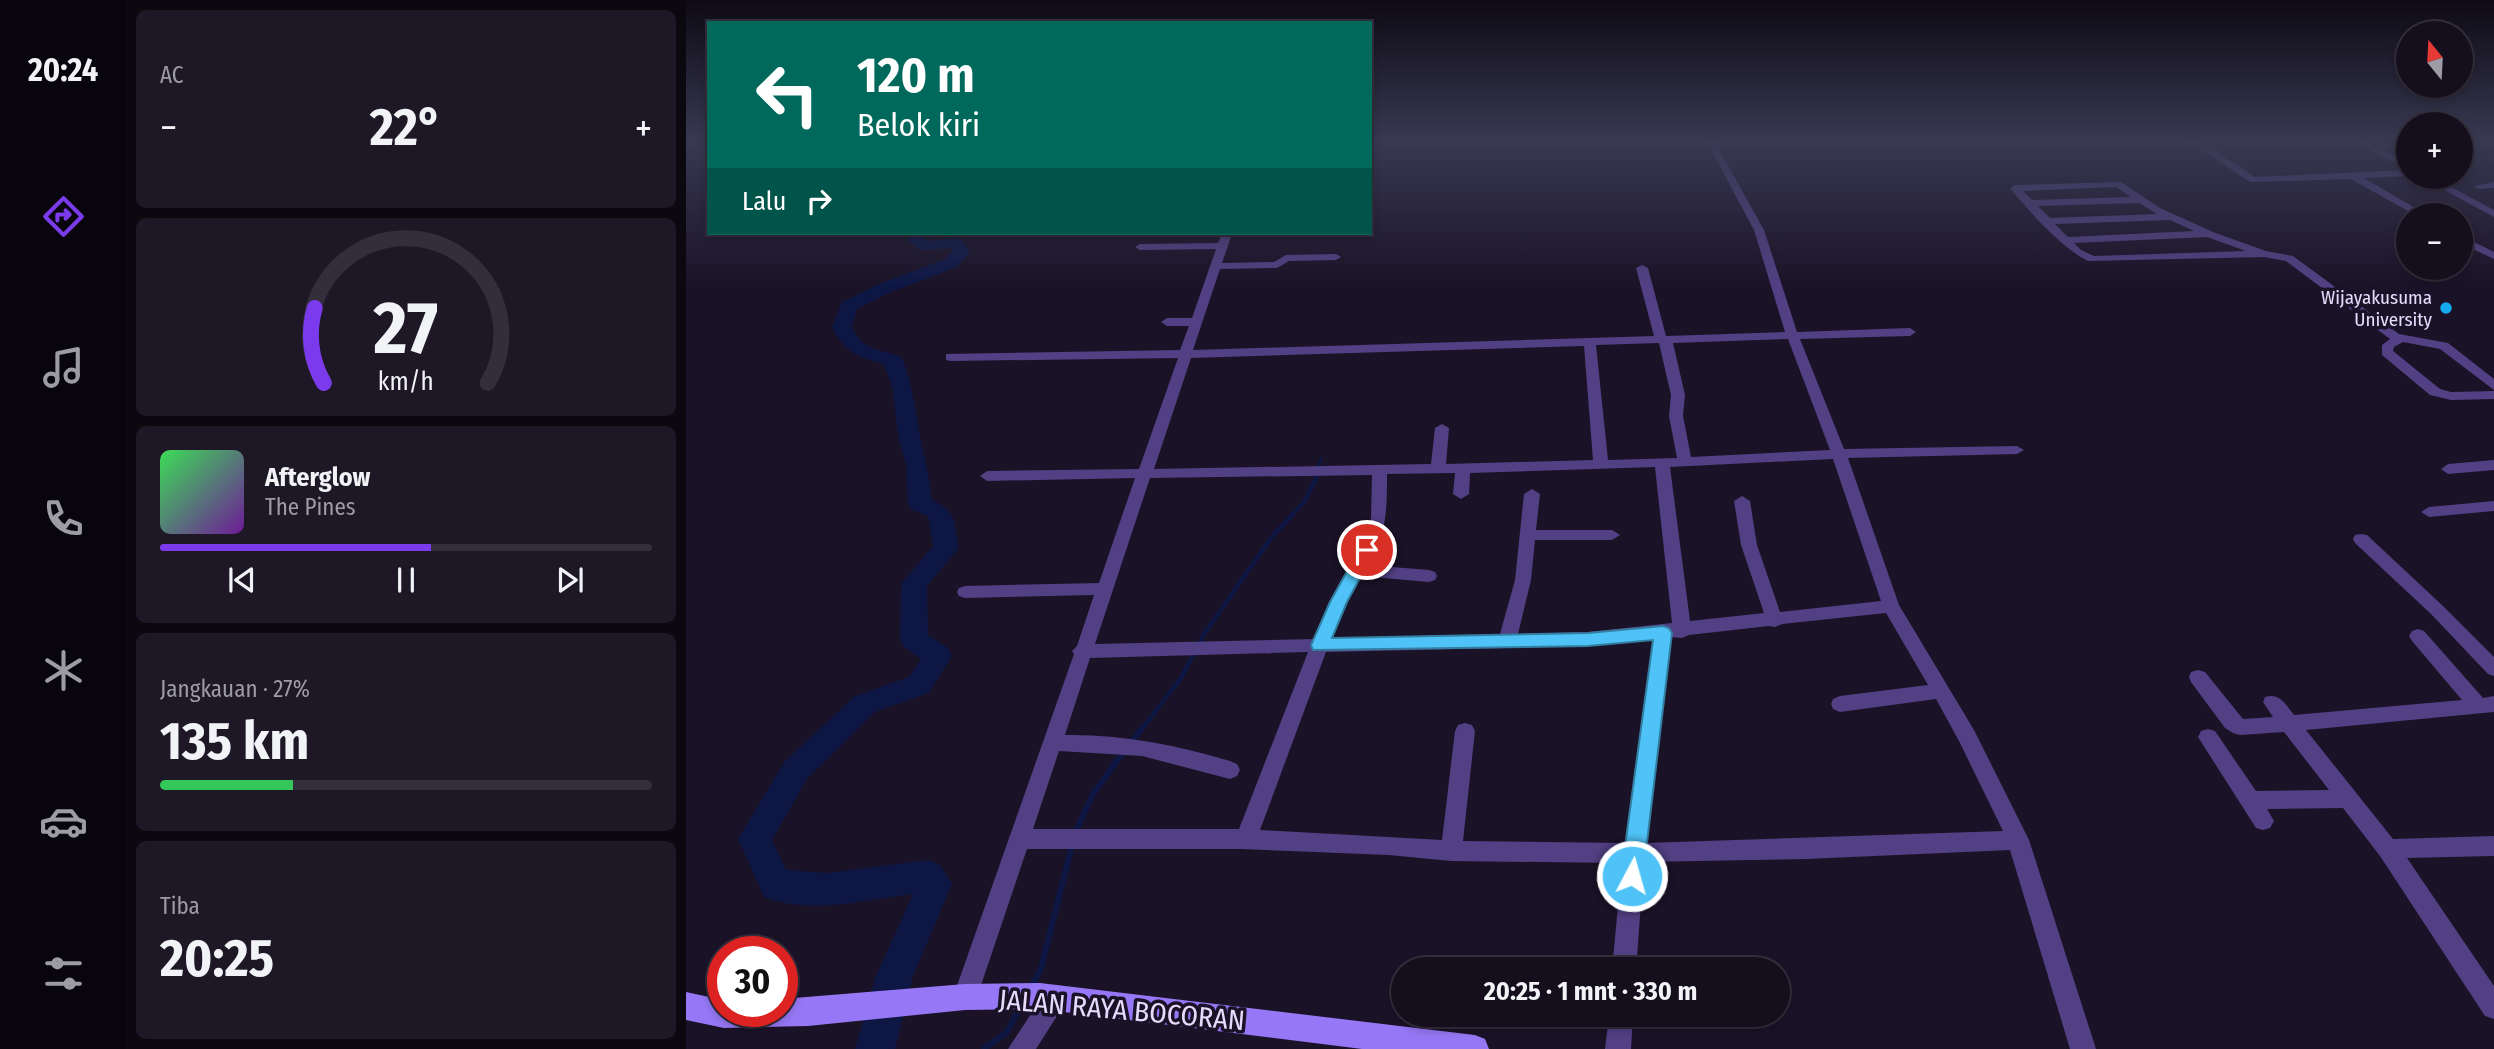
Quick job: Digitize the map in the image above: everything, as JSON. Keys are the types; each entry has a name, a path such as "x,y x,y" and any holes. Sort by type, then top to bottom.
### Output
{"street":[{"path":"1738,191 1759,230 1793,337 1839,454 1891,606 1967,736 2018,840 2084,1049"},
{"path":"2017,191 2081,255 2092,260 2264,254"},
{"path":"2127,191 2138,200 2209,234 2264,254 2289,258 2400,340"},
{"path":"2379,191 2401,203"},
{"path":"2451,191 2494,214"},
{"path":"2027,203 2138,200"},
{"path":"2046,221 2174,217"},
{"path":"2065,240 2209,234"},
{"path":"1140,247 1225,238 1290,235"},
{"path":"965,997 1021,839 1081,651 1225,238"},
{"path":"2473,244 2494,256"},
{"path":"1215,266 1277,265 1286,258 1336,257"},
{"path":"1642,268 1678,395 1676,416 1685,462"},
{"path":"1167,322 1196,322"},
{"path":"951,357 1184,354 1910,332"},
{"path":"2494,386 2437,343 2400,340 2388,345 2386,352 2435,393 2451,397 2494,395"},
{"path":"1590,343 1601,465"},
{"path":"1438,469 1442,428"},
{"path":"987,476 1601,465 1839,454 2017,450"},
{"path":"1626,957 1634,852 1672,632 1662,463"},
{"path":"2448,469 2494,465"},
{"path":"1461,494 1463,468"},
{"path":"1245,841 1338,602 1373,540 1379,518 1380,470"},
{"path":"1507,641 1523,580 1532,495"},
{"path":"1742,501 1749,545 1775,621"},
{"path":"2429,512 2494,506"},
{"path":"1528,535 1612,536"},
{"path":"2361,538 2494,669"},
{"path":"1357,570 1429,576"},
{"path":"965,592 1103,589"},
{"path":"1081,651 1588,639 1775,621 1891,606"},
{"path":"2418,636 2486,705"},
{"path":"2199,677 2235,725 2289,724 2486,705"},
{"path":"1840,704 1942,691"},
{"path":"2272,702 2388,849 2494,1007"},
{"path":"1451,851 1465,731"},
{"path":"2208,737 2263,821"},
{"path":"1051,743 1128,745 1192,757 1230,770"},
{"path":"2251,800 2349,799"},
{"path":"1021,839 1077,837 1378,845 1451,851 1634,852 1890,847 2018,840"},
{"path":"2388,849 2494,846"},
{"path":"1021,1049 1039,996"},
{"name":"JALAN RAYA BOCORAN","path":"686,1006 724,1014 808,1012 965,997 1039,996 1475,1049"},
{"path":"1618,1049 1620,1027"}],"waterway":[{"path":"875,1049 895,976 935,884 928,876 827,889 776,885 755,839 796,770 865,704 919,685 938,656 914,640 914,584 946,548 939,512 920,504 917,465 909,436 903,390 893,360 856,348 842,327 849,306 885,288 951,263 962,252 955,242 926,246 916,240 920,235"},
{"path":"1315,481 1321,459"},
{"path":"1142,729 1181,678 1204,634 1271,538 1304,502 1315,481"},
{"path":"1130,744 1143,727"},
{"path":"1075,833 1093,794 1124,751"},
{"path":"1031,987 1041,968 1072,845"},
{"path":"984,1049 1007,1032 1022,1004"}],"place":[{"name":"Wijayakusuma University","path":"2446,308"}],"route":[{"path":"1367,550 1338,602 1320,645 1588,639 1663,633 1632,876"}]}
